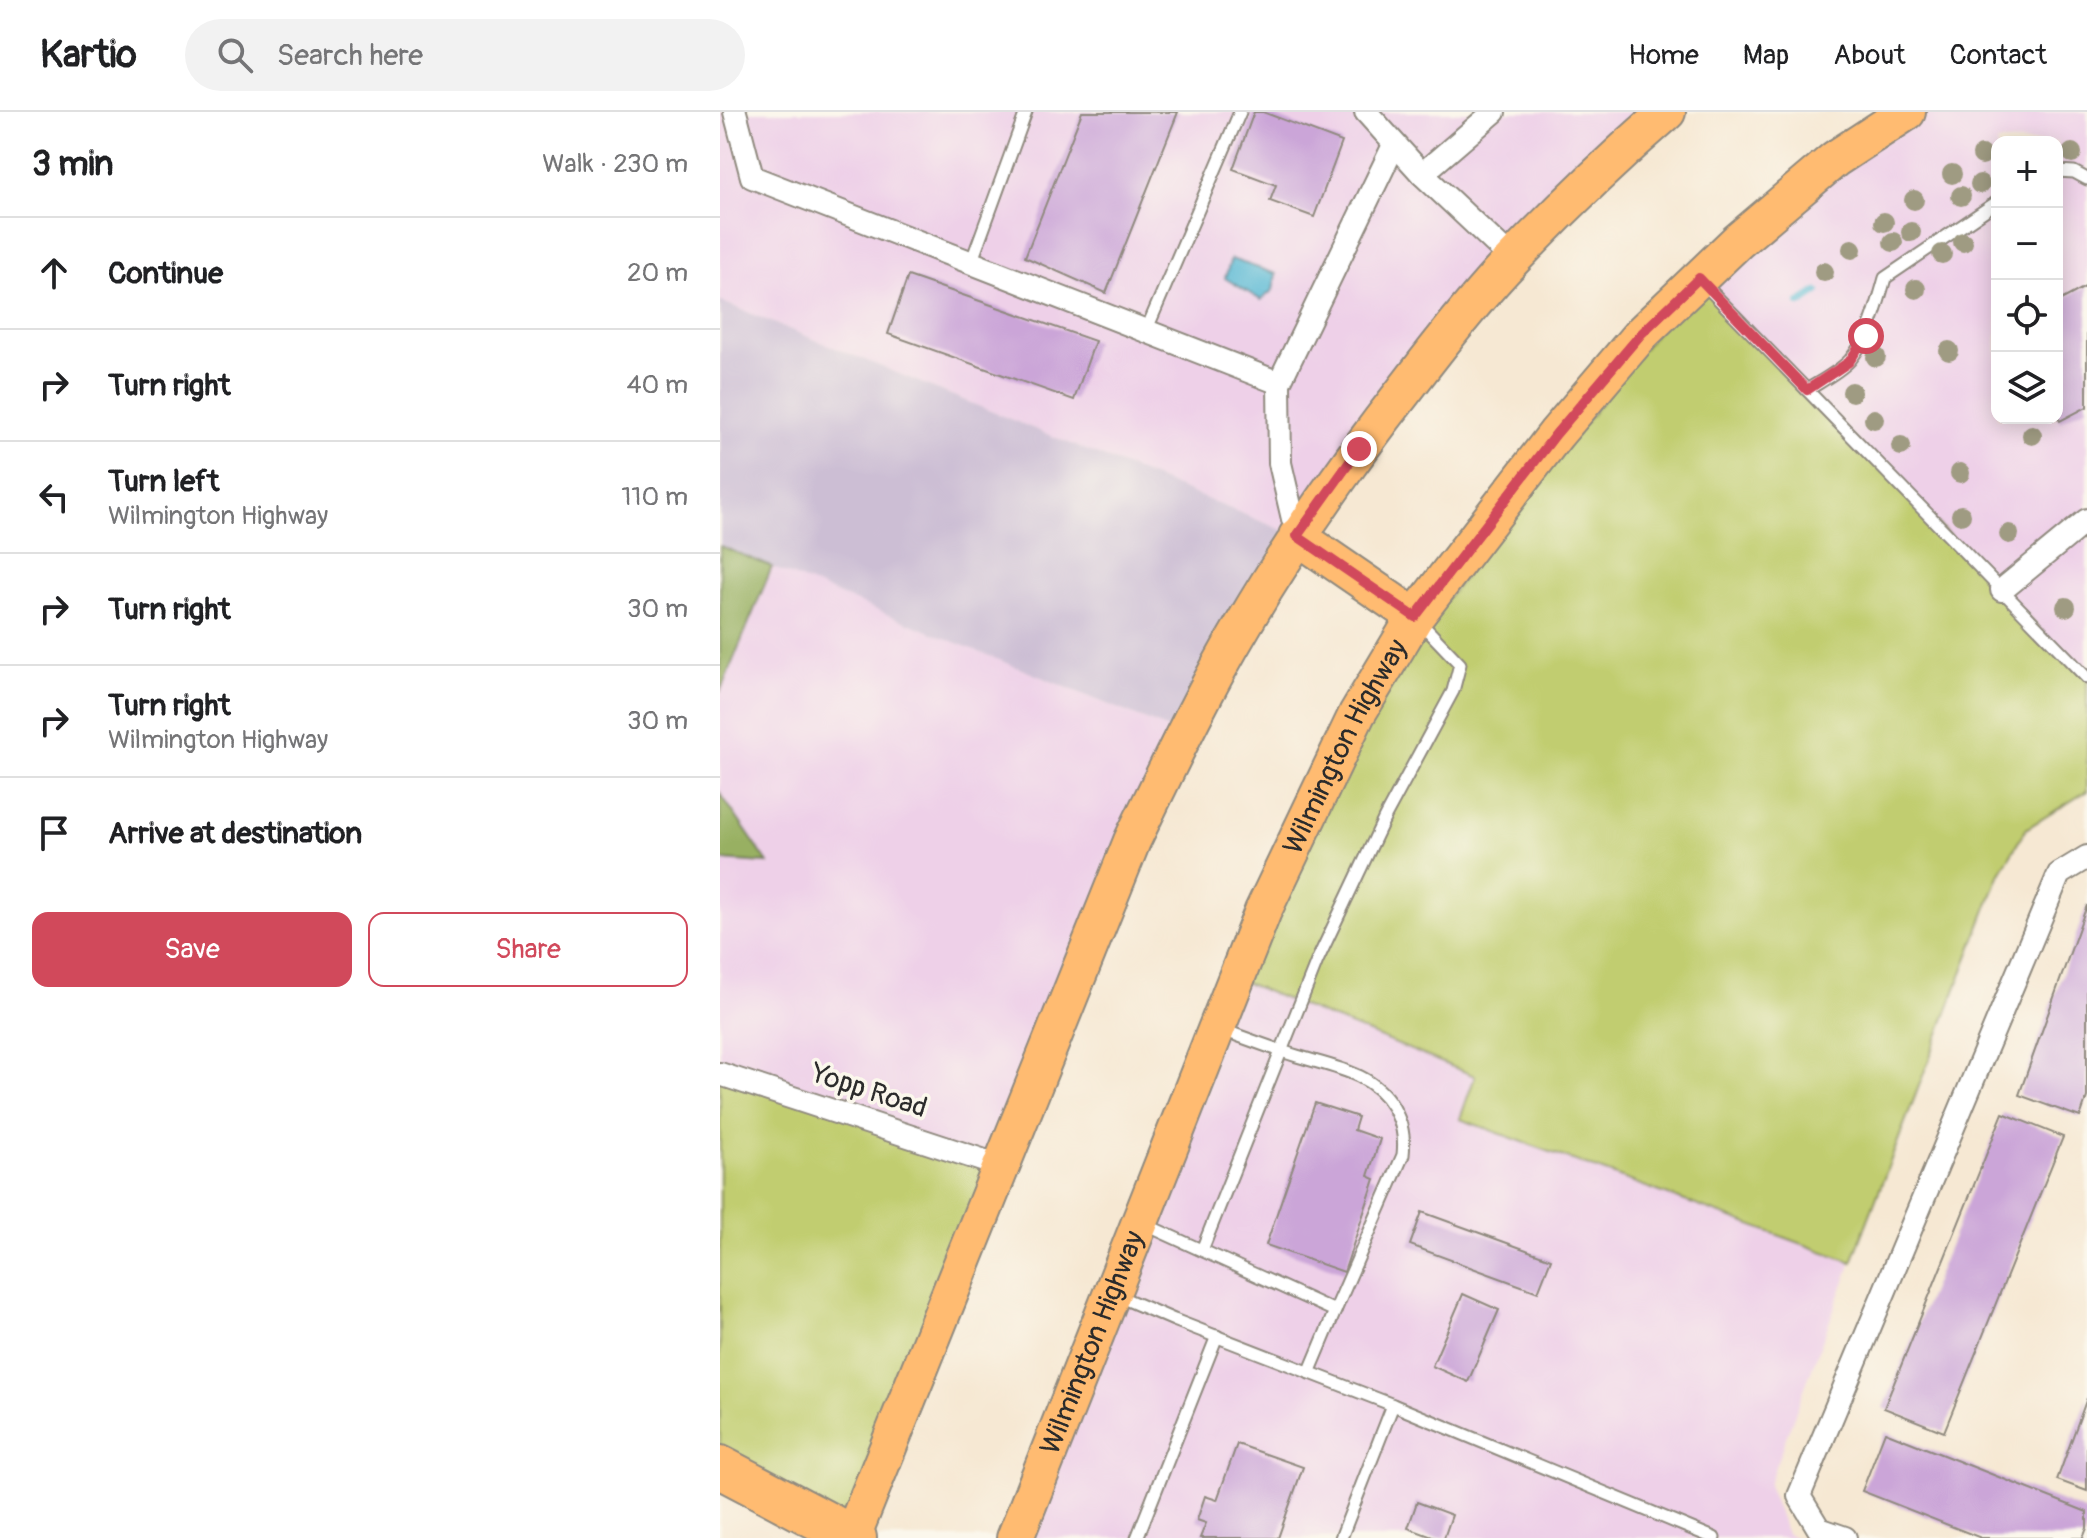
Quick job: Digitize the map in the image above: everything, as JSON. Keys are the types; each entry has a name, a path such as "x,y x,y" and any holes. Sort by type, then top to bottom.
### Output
{"highway":[{"path":"720,1467 853,1538"},
{"path":"720,1495 853,1538"}],"main road":[{"path":"853,1538 1132,841 1197,709 1242,627 1297,536 1434,351 1512,259 1667,112"},
{"name":"Wilmington Highway","path":"1015,1538 1263,911 1357,714 1415,617 1556,434 1641,334 1737,242 1835,159 1907,112"},
{"path":"1297,536 1415,617"}],"street":[{"path":"735,112 752,177 1279,383"},
{"path":"1366,112 1422,174 1512,259"},
{"path":"1422,174 1494,112"},
{"path":"1297,536 1280,463 1279,383 1394,145"},
{"path":"2002,590 2087,520"},
{"path":"1845,1538 1819,1529 1799,1496 2059,874 2087,857"},
{"name":"Yopp Road","path":"720,1074 1000,1166"}],"lane":[{"path":"971,263 1026,112"},
{"path":"1146,331 1240,112"},
{"path":"2063,171 2074,172 2087,179"},
{"path":"1807,390 1849,362 1866,336 1885,278 1991,206"},
{"path":"1699,278 2087,678"},
{"path":"1202,1250 1317,961 1385,817 1453,691 1460,664 1415,617"},
{"path":"1217,1027 1365,1078 1385,1094 1400,1119 1405,1138 1403,1155 1309,1373"},
{"path":"1140,1222 1335,1311"},
{"path":"1112,1293 1714,1538"},
{"path":"1137,1538 1217,1336"},
{"path":"1341,1538 1393,1405"}],"shaded area":[{"path":"720,112 1667,112 1628,146 1297,536 720,301"},
{"path":"1907,112 2087,112 2087,678 1699,278"},
{"path":"720,301 1297,536 1183,735 720,546"},
{"path":"772,567 1183,735 1000,1166 720,1074 720,860 767,862 720,793 720,692"},
{"path":"1236,979 1475,1076 1461,1119 1852,1262 1768,1485 1787,1534 1796,1538 1015,1538"}],"green space":[{"path":"1699,278 2087,678 2087,791 2026,829 2000,873 1852,1262 1460,1119 1475,1076 1236,979 1357,714"},
{"path":"720,546 772,567 720,692"},
{"path":"720,793 768,863 720,860"},
{"path":"720,1074 1000,1166 852,1537 720,1467"}],"water":[{"path":"1231,259 1276,274 1273,290 1261,300 1225,278"}],"building":[{"path":"1082,112 1178,112 1106,293 1025,257"},
{"path":"1254,112 1263,112 1342,142 1314,217 1270,201 1276,185 1233,169"},
{"path":"908,276 1095,341 1074,400 888,334"},
{"path":"2087,286 2087,407 2063,419 2063,352 2063,299"},
{"path":"2087,905 2087,1097 2080,1117 2019,1095"},
{"path":"1315,1103 1358,1117 1354,1130 1380,1139 1368,1176 1375,1179 1344,1272 1266,1245"},
{"path":"2003,1113 2063,1137 1944,1432 1884,1408"},
{"path":"1422,1212 1551,1259 1538,1292 1410,1245"},
{"path":"1463,1294 1499,1310 1468,1382 1432,1366"},
{"path":"2087,1398 2087,1491 2057,1480"},
{"path":"1885,1432 2087,1512 2087,1528 2083,1538 1981,1538 1862,1491"},
{"path":"1237,1444 1303,1467 1278,1538 1200,1538 1206,1523 1197,1520 1205,1496 1217,1500"},
{"path":"1417,1502 1452,1515 1444,1538 1435,1538 1408,1528"}],"waterway":[{"path":"1800,303 1817,292"}],"route":[{"path":"1359,449 1297,536 1415,617 1556,434 1641,334 1699,278 1807,390 1849,362 1866,336"}]}
